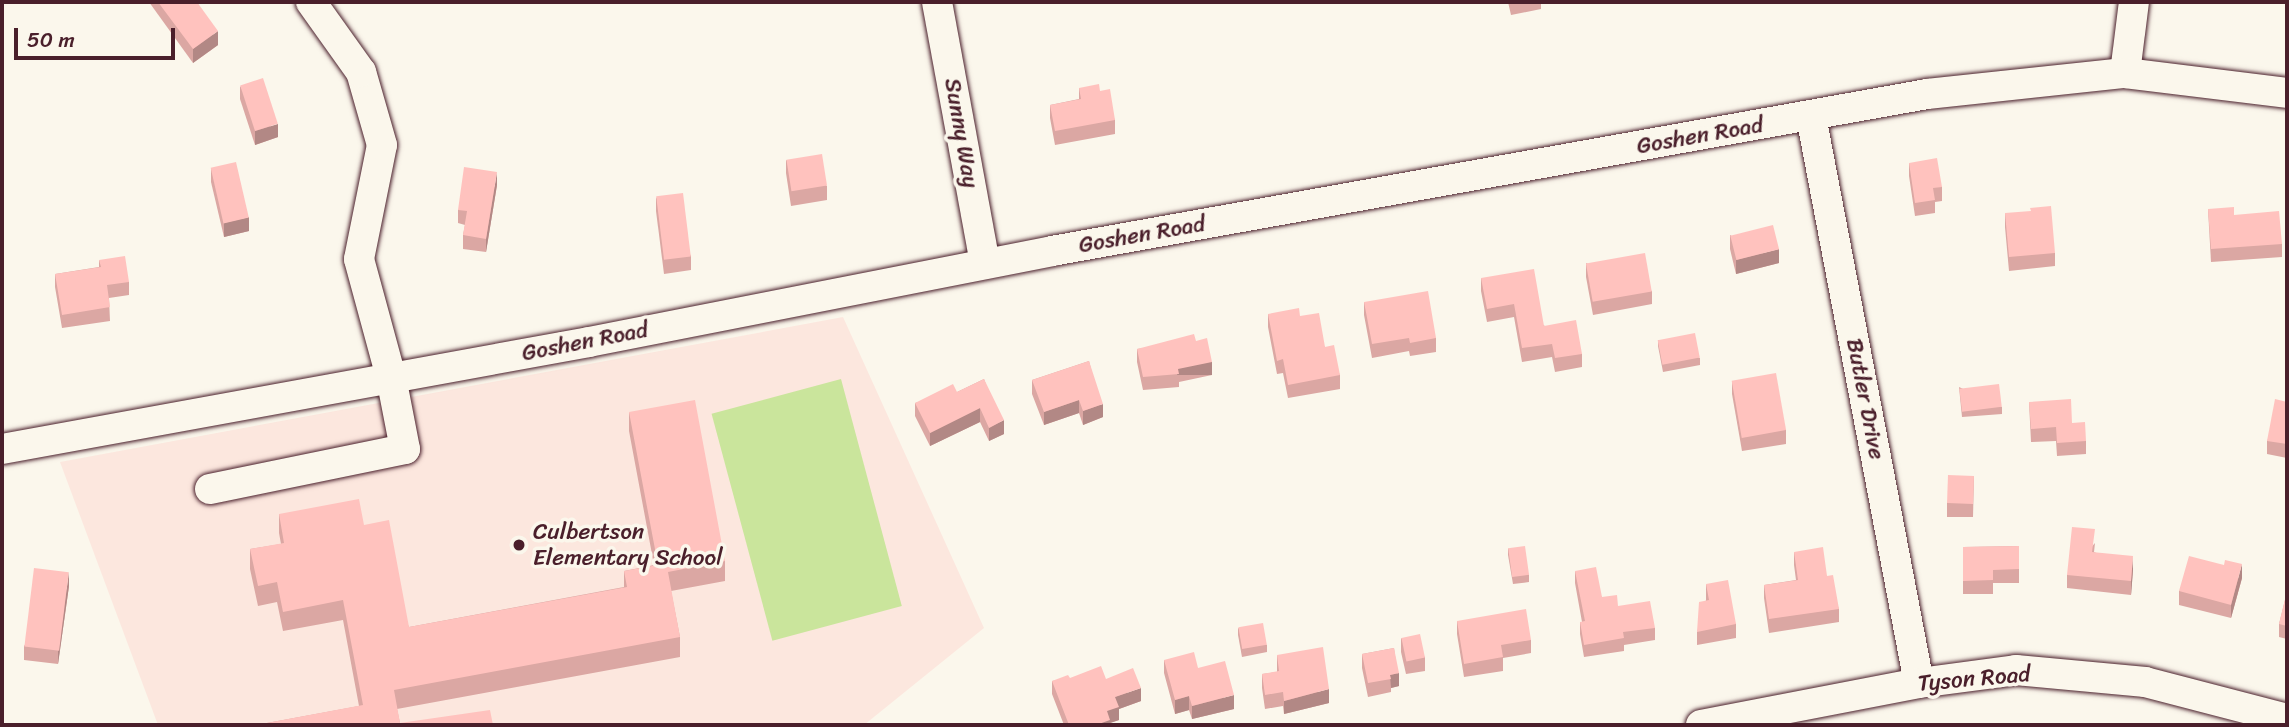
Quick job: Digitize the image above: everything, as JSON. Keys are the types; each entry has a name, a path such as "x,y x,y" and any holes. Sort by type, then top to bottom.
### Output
{"street":[{"path":"210,489 405,449 391,377 359,259 382,145 361,72 312,2"},
{"name":"Sunny Way","path":"937,2 985,264"},
{"path":"2125,73 2134,2"},
{"name":"Goshen Road","path":"2,449 985,264 1927,94 2125,73 2287,93"},
{"name":"Butler Drive","path":"1811,116 1919,683"},
{"name":"Tyson Road","path":"1701,725 1919,683 2016,670 2145,682 2287,719"}],"shaded area":[{"name":"Culbertson Elementary School","path":"843,317 984,628 864,725 158,725 60,462"}],"green space":[{"path":"841,379 902,606 772,641 712,414"}],"building":[{"path":"158,2 197,2 218,31 193,49"},
{"path":"263,78 278,124 255,131 240,85"},
{"path":"1099,84 1100,91 1110,89 1115,120 1055,131 1050,105 1081,99 1079,88"},
{"path":"822,154 827,186 791,191 786,160"},
{"path":"1937,158 1942,187 1933,188 1935,200 1915,203 1909,163"},
{"path":"236,162 249,218 223,223 211,168"},
{"path":"464,167 497,172 486,239 463,235 467,211 458,210"},
{"path":"683,193 691,257 664,260 656,196"},
{"path":"2051,206 2055,253 2009,257 2005,213"},
{"path":"2234,207 2234,215 2279,211 2282,244 2211,249 2208,209"},
{"path":"1773,225 1779,249 1736,260 1730,236"},
{"path":"1645,253 1652,291 1593,302 1586,263"},
{"path":"125,256 129,282 107,285 110,307 62,315 55,274 101,267 99,260"},
{"path":"1534,269 1544,326 1576,320 1582,354 1555,358 1552,344 1522,348 1514,304 1487,309 1481,278"},
{"path":"1428,291 1436,338 1410,343 1409,338 1372,344 1364,302"},
{"path":"1299,308 1300,316 1319,313 1325,347 1334,345 1340,375 1288,385 1283,359 1277,361 1268,314"},
{"path":"1695,333 1700,358 1662,365 1658,340"},
{"path":"1194,334 1196,341 1207,338 1212,362 1178,369 1179,374 1143,377 1137,349"},
{"path":"1089,361 1103,404 1083,411 1079,400 1044,412 1032,380"},
{"path":"1776,373 1786,430 1742,438 1732,381"},
{"path":"984,379 1004,420 989,428 980,408 930,433 915,403 953,384 957,392"},
{"path":"1999,384 2002,407 1962,412 1959,389"},
{"path":"2071,399 2072,423 2085,422 2086,441 2057,443 2056,427 2031,429 2029,402"},
{"path":"2275,399 2287,402 2287,444 2267,441"},
{"path":"695,400 725,561 668,572 680,637 394,690 400,723 490,710 493,725 256,725 363,705 343,600 283,612 277,582 258,586 250,549 284,543 279,514 359,499 364,525 389,520 409,627 627,587 624,571 658,565 629,412"},
{"path":"1948,475 1974,476 1973,504 1947,503"},
{"path":"2072,527 2095,529 2092,552 2133,556 2131,581 2067,575"},
{"path":"1525,546 1529,575 1512,577 1508,548"},
{"path":"2019,546 2019,569 1993,570 1993,580 1963,581 1963,547"},
{"path":"1823,547 1827,576 1833,575 1839,609 1769,619 1764,585 1798,580 1794,552"},
{"path":"2189,556 2224,565 2225,560 2242,564 2231,605 2179,591"},
{"path":"1596,567 1602,597 1617,595 1618,606 1650,601 1655,628 1623,632 1624,638 1584,645 1580,622 1585,621 1575,571"},
{"path":"34,568 69,572 59,651 24,646"},
{"path":"1728,580 1736,624 1697,632 1699,602 1709,600 1706,584"},
{"path":"2287,591 2287,626 2279,624"},
{"path":"1526,609 1531,640 1501,645 1503,657 1464,664 1457,621"},
{"path":"1263,623 1267,645 1242,649 1238,627"},
{"path":"1420,634 1425,657 1406,661 1401,638"},
{"path":"1323,647 1329,689 1284,701 1283,692 1265,695 1262,674 1279,671 1277,655"},
{"path":"1394,648 1399,673 1390,675 1391,679 1368,683 1362,654"},
{"path":"1194,652 1198,668 1225,661 1234,695 1192,706 1189,696 1175,700 1164,660"},
{"path":"1101,666 1106,679 1133,668 1141,688 1115,697 1119,707 1107,711 1110,720 1096,725 1069,725 1052,681 1068,675 1070,678"}],"place":[{"name":"Culbertson Elementary School","path":"519,545"}]}
